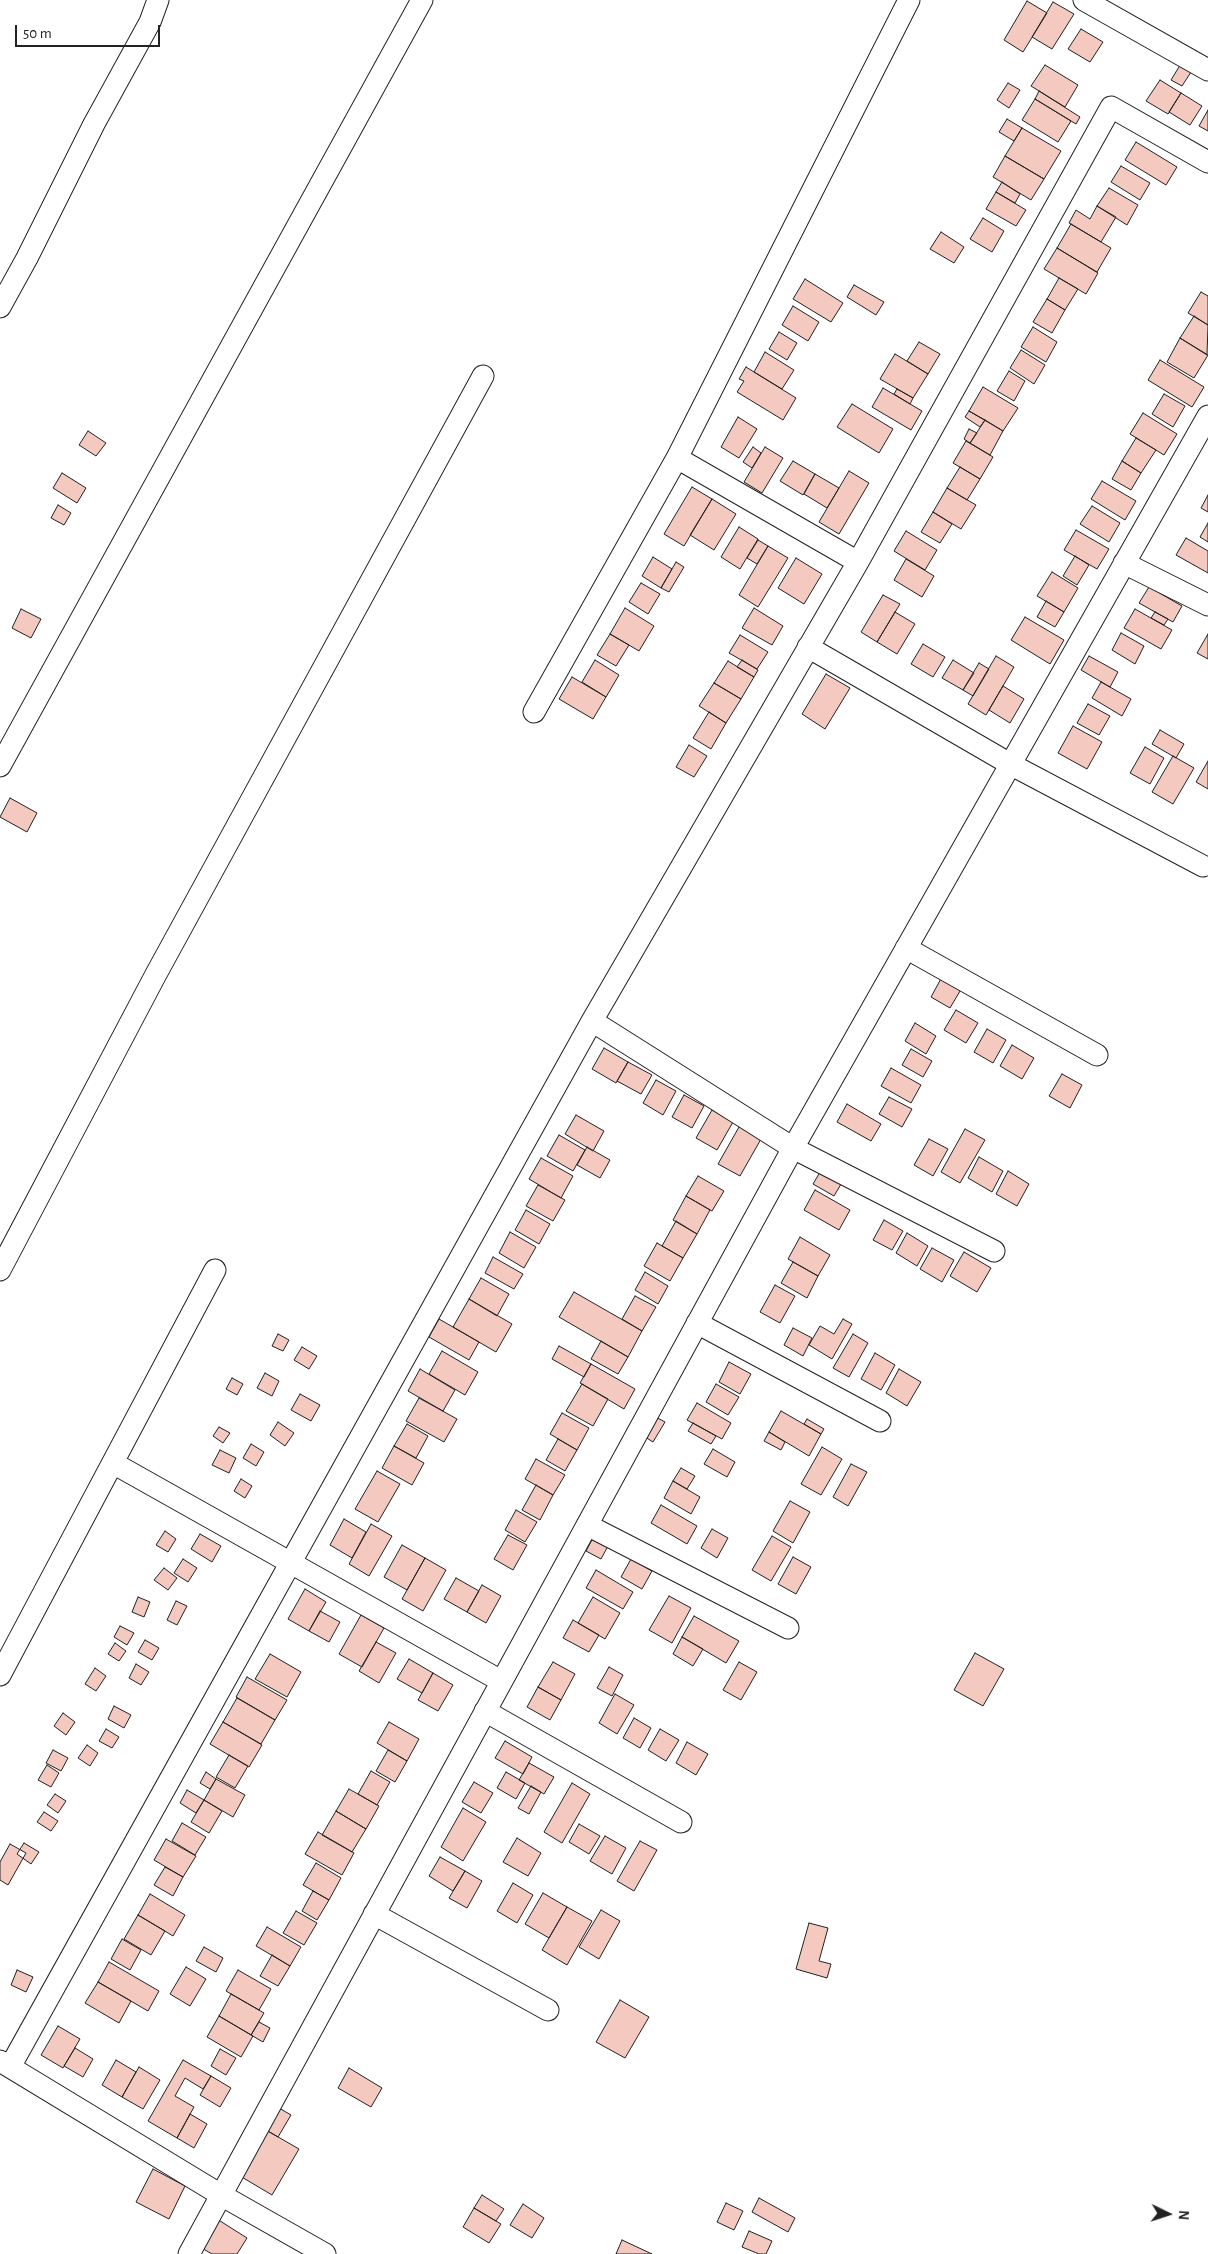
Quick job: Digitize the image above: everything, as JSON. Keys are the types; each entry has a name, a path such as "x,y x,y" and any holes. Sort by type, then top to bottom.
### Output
{"street":[{"path":"0,307 27,258 94,124 150,22 158,0"},
{"path":"0,766 422,0"},
{"path":"534,712 677,458 909,0"},
{"path":"1084,0 1208,70"},
{"path":"325,2254 221,2195 5,2064 291,1563 592,1022 858,562 1111,107 1208,162"},
{"path":"0,1270 140,1002 482,376"},
{"path":"189,2254 794,1148 1208,416"},
{"path":"677,458 858,562"},
{"path":"1124,563 1208,606"},
{"path":"808,647 1010,764 1203,866"},
{"path":"906,948 1097,1055"},
{"path":"592,1022 794,1148 994,1251"},
{"path":"0,1675 215,1270"},
{"path":"697,1323 880,1421"},
{"path":"113,1463 502,1681"},
{"path":"586,1526 788,1628"},
{"path":"485,1711 681,1822"},
{"path":"374,1914 548,2010"}],"building":[{"path":"1027,1 1047,13 1023,52 1004,40"},
{"path":"1053,2 1074,14 1052,49 1032,37"},
{"path":"1081,29 1103,42 1090,62 1068,49"},
{"path":"1182,62 1193,69 1182,86 1171,80"},
{"path":"1045,65 1078,85 1065,107 1031,86"},
{"path":"1160,80 1181,93 1168,114 1146,101"},
{"path":"1008,83 1020,90 1009,108 997,100"},
{"path":"1039,91 1080,117 1076,124 1035,99"},
{"path":"1181,93 1202,106 1190,125 1169,112"},
{"path":"1035,99 1071,121 1058,142 1022,120"},
{"path":"1208,110 1208,131 1199,126"},
{"path":"1007,119 1022,128 1014,141 999,132"},
{"path":"1022,128 1061,151 1044,179 1005,156"},
{"path":"1136,142 1177,167 1166,185 1125,160"},
{"path":"1005,156 1044,179 1031,200 993,177"},
{"path":"1121,166 1150,183 1140,200 1111,182"},
{"path":"1002,182 1020,194 1015,203 996,192"},
{"path":"1109,188 1138,205 1127,225 1097,206"},
{"path":"996,192 1026,210 1016,226 986,209"},
{"path":"1097,206 1116,217 1101,242 1069,223 1076,210 1090,219"},
{"path":"983,218 1004,231 992,252 970,239"},
{"path":"1071,224 1111,248 1097,272 1057,248"},
{"path":"941,232 964,247 954,263 930,249"},
{"path":"1057,248 1098,273 1086,294 1044,269"},
{"path":"1059,278 1078,289 1065,310 1047,299"},
{"path":"805,279 843,303 831,322 793,299"},
{"path":"854,285 884,302 876,315 847,297"},
{"path":"1201,292 1208,296 1208,325 1188,313"},
{"path":"1047,299 1065,310 1052,333 1033,322"},
{"path":"793,306 819,322 808,341 782,325"},
{"path":"1194,316 1208,325 1207,355 1180,338"},
{"path":"1033,327 1057,342 1046,362 1021,347"},
{"path":"779,332 797,343 787,360 769,349"},
{"path":"1180,338 1208,355 1194,378 1167,362"},
{"path":"919,342 940,354 928,374 907,361"},
{"path":"1021,350 1045,365 1034,384 1010,368"},
{"path":"765,352 794,370 782,389 754,372"},
{"path":"895,354 928,374 913,398 880,379"},
{"path":"1160,360 1204,387 1192,407 1148,380"},
{"path":"746,367 796,398 783,420 737,392 744,381 739,379"},
{"path":"1009,371 1025,381 1014,401 997,391"},
{"path":"983,387 1018,408 1003,431 969,411"},
{"path":"883,388 922,411 911,430 872,407"},
{"path":"897,389 913,398 910,404 894,394"},
{"path":"1164,394 1185,406 1173,427 1152,414"},
{"path":"852,404 893,429 879,453 837,427"},
{"path":"969,411 985,420 980,427 965,417"},
{"path":"1143,413 1177,434 1164,455 1130,434"},
{"path":"738,417 757,429 739,458 721,447"},
{"path":"985,420 1003,431 990,455 970,443"},
{"path":"969,429 977,433 970,443 964,439"},
{"path":"88,431 106,443 96,456 79,445"},
{"path":"1136,438 1156,450 1141,473 1122,461"},
{"path":"966,441 993,457 980,479 953,463"},
{"path":"753,447 761,453 752,468 743,462"},
{"path":"765,447 783,458 762,493 744,482"},
{"path":"793,461 815,474 803,495 780,481"},
{"path":"1122,461 1141,473 1131,490 1112,479"},
{"path":"960,467 980,479 967,500 947,488"},
{"path":"849,471 869,483 839,534 819,522"},
{"path":"62,473 86,488 77,503 53,488"},
{"path":"815,474 839,488 827,508 804,494"},
{"path":"1102,481 1136,501 1125,520 1091,499"},
{"path":"692,487 712,499 684,546 664,534"},
{"path":"947,488 976,505 961,529 933,512"},
{"path":"1208,495 1208,512 1201,508"},
{"path":"712,499 736,514 714,550 690,535"},
{"path":"58,505 71,513 64,525 51,518"},
{"path":"1092,506 1120,523 1109,542 1080,524"},
{"path":"933,512 952,524 940,543 921,532"},
{"path":"1208,523 1208,542 1200,537"},
{"path":"739,527 758,539 740,569 721,557"},
{"path":"1076,530 1109,549 1097,569 1064,550"},
{"path":"906,531 937,550 925,570 894,551"},
{"path":"1186,538 1208,551 1208,573 1176,555"},
{"path":"758,540 768,546 757,564 747,558"},
{"path":"768,546 788,558 758,607 739,595"},
{"path":"1075,556 1089,565 1077,585 1063,576"},
{"path":"653,557 672,569 661,588 642,576"},
{"path":"796,558 822,574 804,604 778,588"},
{"path":"906,559 934,576 922,597 894,580"},
{"path":"676,562 684,567 669,592 661,588"},
{"path":"1052,572 1078,588 1064,612 1037,596"},
{"path":"641,583 660,594 648,614 629,602"},
{"path":"1149,587 1182,606 1173,622 1139,603"},
{"path":"883,595 900,604 877,642 861,632"},
{"path":"1046,601 1064,612 1055,627 1037,617"},
{"path":"625,608 654,626 639,651 610,634"},
{"path":"754,608 783,626 772,645 742,628"},
{"path":"21,609 41,619 31,638 12,628"},
{"path":"1135,609 1172,630 1161,649 1124,628"},
{"path":"895,612 915,624 897,654 877,642"},
{"path":"1155,612 1168,619 1164,625 1151,618"},
{"path":"1025,617 1064,640 1050,664 1011,640"},
{"path":"1121,633 1144,646 1135,664 1112,650"},
{"path":"610,634 629,645 616,666 597,655"},
{"path":"1208,634 1208,659 1197,653"},
{"path":"740,635 768,652 757,669 729,653"},
{"path":"923,644 945,657 933,677 911,664"},
{"path":"996,656 1014,667 986,715 968,704"},
{"path":"1089,656 1118,672 1110,687 1081,670"},
{"path":"595,660 619,675 606,697 582,682"},
{"path":"742,660 758,670 754,677 737,667"},
{"path":"953,660 974,673 963,690 942,678"},
{"path":"728,661 754,677 741,699 714,683"},
{"path":"979,663 989,669 973,696 963,690"},
{"path":"826,674 850,688 825,729 802,714"},
{"path":"572,677 606,697 593,719 559,699"},
{"path":"1101,682 1131,699 1122,716 1092,698"},
{"path":"714,683 741,699 726,723 699,706"},
{"path":"1003,686 1024,699 1010,723 989,710"},
{"path":"1088,704 1110,716 1099,735 1077,723"},
{"path":"709,712 726,723 711,749 693,738"},
{"path":"1073,726 1102,742 1087,769 1058,753"},
{"path":"1160,730 1184,744 1176,758 1152,744"},
{"path":"689,745 707,756 694,777 676,767"},
{"path":"1145,747 1164,758 1150,784 1130,773"},
{"path":"1173,756 1194,768 1173,804 1152,792"},
{"path":"1208,761 1208,789 1196,782"},
{"path":"10,798 37,813 27,832 0,817"},
{"path":"943,975 963,986 950,1008 931,997"},
{"path":"956,1010 978,1023 966,1043 944,1030"},
{"path":"915,1023 936,1036 926,1054 905,1041"},
{"path":"987,1029 1006,1040 993,1063 974,1052"},
{"path":"1012,1045 1034,1058 1022,1079 1000,1066"},
{"path":"604,1048 628,1062 616,1083 592,1069"},
{"path":"911,1049 932,1061 923,1077 902,1065"},
{"path":"628,1062 652,1075 641,1094 617,1081"},
{"path":"891,1068 921,1085 911,1103 881,1086"},
{"path":"1062,1074 1082,1085 1070,1108 1049,1096"},
{"path":"656,1080 676,1091 663,1115 643,1103"},
{"path":"684,1095 704,1106 692,1128 672,1117"},
{"path":"889,1097 912,1109 902,1127 879,1114"},
{"path":"847,1104 881,1124 871,1141 837,1122"},
{"path":"712,1110 733,1122 717,1150 696,1138"},
{"path":"576,1115 604,1131 593,1151 565,1134"},
{"path":"743,1120 765,1132 740,1176 718,1164"},
{"path":"965,1129 985,1140 960,1183 941,1172"},
{"path":"559,1135 585,1150 573,1171 547,1156"},
{"path":"929,1139 948,1149 933,1176 914,1165"},
{"path":"587,1147 610,1160 600,1178 577,1165"},
{"path":"979,1157 1003,1171 992,1192 968,1178"},
{"path":"541,1158 573,1176 561,1198 529,1179"},
{"path":"823,1167 844,1179 834,1196 813,1184"},
{"path":"1008,1171 1029,1184 1017,1206 996,1194"},
{"path":"698,1176 724,1191 712,1211 686,1196"},
{"path":"538,1185 565,1200 553,1221 526,1206"},
{"path":"815,1190 850,1210 839,1230 804,1210"},
{"path":"686,1196 710,1210 697,1234 673,1220"},
{"path":"526,1210 550,1224 539,1244 515,1230"},
{"path":"884,1220 903,1231 892,1250 873,1240"},
{"path":"676,1221 697,1234 683,1258 662,1246"},
{"path":"510,1232 536,1247 524,1268 499,1253"},
{"path":"907,1233 928,1246 917,1266 896,1253"},
{"path":"800,1237 830,1255 818,1276 788,1259"},
{"path":"657,1243 683,1258 670,1281 644,1266"},
{"path":"932,1248 954,1260 942,1282 920,1269"},
{"path":"964,1252 991,1268 977,1292 950,1276"},
{"path":"493,1257 523,1274 514,1289 485,1273"},
{"path":"793,1262 818,1276 807,1298 781,1283"},
{"path":"645,1272 668,1286 658,1304 635,1290"},
{"path":"481,1278 509,1294 497,1316 469,1299"},
{"path":"775,1285 795,1296 780,1323 760,1312"},
{"path":"574,1292 642,1331 628,1357 559,1317"},
{"path":"635,1296 656,1307 642,1331 622,1319"},
{"path":"469,1299 512,1324 496,1352 453,1327"},
{"path":"439,1319 479,1342 469,1360 429,1337"},
{"path":"843,1319 852,1324 832,1359 809,1345 820,1326 834,1334"},
{"path":"793,1328 812,1338 803,1356 784,1345"},
{"path":"278,1334 289,1340 283,1351 272,1346"},
{"path":"853,1334 868,1343 849,1377 833,1368"},
{"path":"601,1341 628,1357 618,1374 591,1359"},
{"path":"559,1346 591,1364 584,1377 552,1359"},
{"path":"302,1347 317,1356 309,1369 294,1360"},
{"path":"442,1351 478,1372 465,1395 429,1374"},
{"path":"875,1353 895,1365 881,1390 861,1379"},
{"path":"729,1362 751,1374 740,1394 719,1382"},
{"path":"591,1364 635,1389 624,1409 580,1383"},
{"path":"420,1369 455,1390 443,1411 408,1391"},
{"path":"899,1369 921,1382 907,1406 886,1393"},
{"path":"265,1373 279,1381 272,1396 257,1388"},
{"path":"232,1378 243,1384 237,1395 226,1389"},
{"path":"582,1384 608,1399 593,1426 566,1411"},
{"path":"716,1384 739,1397 728,1415 706,1402"},
{"path":"300,1394 320,1405 311,1421 291,1410"},
{"path":"419,1398 457,1419 444,1442 406,1421"},
{"path":"697,1403 731,1423 722,1439 687,1420"},
{"path":"781,1411 821,1434 809,1456 769,1432"},
{"path":"562,1413 589,1428 577,1450 550,1434"},
{"path":"650,1414 665,1422 653,1442 639,1433"},
{"path":"807,1419 824,1429 821,1434 804,1424"},
{"path":"278,1422 294,1433 285,1446 270,1435"},
{"path":"693,1423 716,1436 711,1444 688,1431"},
{"path":"407,1424 428,1436 416,1458 394,1446"},
{"path":"219,1427 230,1433 223,1443 213,1436"},
{"path":"769,1432 785,1442 781,1450 764,1441"},
{"path":"558,1439 577,1450 565,1471 546,1460"},
{"path":"251,1444 264,1452 256,1466 243,1458"},
{"path":"394,1446 424,1463 412,1485 382,1468"},
{"path":"822,1447 842,1459 821,1495 801,1484"},
{"path":"713,1449 735,1462 727,1477 704,1464"},
{"path":"220,1450 236,1458 229,1473 212,1465"},
{"path":"536,1459 565,1475 553,1495 525,1479"},
{"path":"851,1464 867,1472 848,1506 833,1497"},
{"path":"681,1468 695,1476 687,1489 673,1481"},
{"path":"377,1471 400,1484 378,1522 355,1509"},
{"path":"241,1479 252,1486 245,1498 234,1491"},
{"path":"673,1481 700,1497 691,1514 664,1498"},
{"path":"536,1485 553,1495 540,1520 522,1510"},
{"path":"790,1501 810,1512 793,1543 773,1531"},
{"path":"661,1505 697,1526 687,1544 651,1523"},
{"path":"516,1510 537,1522 525,1542 505,1530"},
{"path":"344,1519 366,1532 352,1558 330,1545"},
{"path":"371,1524 392,1536 369,1576 349,1564"},
{"path":"712,1529 728,1538 717,1558 701,1548"},
{"path":"165,1531 176,1539 168,1552 156,1545"},
{"path":"200,1534 221,1546 212,1562 191,1549"},
{"path":"508,1535 527,1545 513,1570 494,1559"},
{"path":"772,1536 791,1547 771,1581 752,1570"},
{"path":"593,1538 608,1546 601,1559 586,1551"},
{"path":"402,1545 425,1558 407,1590 384,1577"},
{"path":"793,1557 811,1567 796,1594 778,1584"},
{"path":"425,1558 446,1570 423,1611 402,1599"},
{"path":"183,1559 197,1568 188,1582 174,1573"},
{"path":"631,1559 652,1571 642,1589 621,1577"},
{"path":"164,1568 177,1578 168,1590 154,1580"},
{"path":"596,1570 633,1592 623,1609 586,1588"},
{"path":"456,1578 479,1591 467,1612 444,1599"},
{"path":"482,1585 501,1596 486,1623 467,1612"},
{"path":"305,1589 326,1602 309,1631 288,1619"},
{"path":"669,1596 691,1608 672,1643 649,1630"},
{"path":"138,1597 150,1602 144,1617 132,1612"},
{"path":"593,1597 620,1613 605,1639 578,1623"},
{"path":"176,1601 187,1606 177,1625 167,1620"},
{"path":"320,1611 340,1622 329,1642 309,1631"},
{"path":"361,1615 384,1628 362,1667 339,1654"},
{"path":"694,1616 739,1641 726,1663 682,1637"},
{"path":"573,1620 599,1635 589,1652 563,1638"},
{"path":"120,1626 134,1633 127,1645 114,1637"},
{"path":"682,1637 703,1649 693,1666 673,1654"},
{"path":"145,1640 159,1648 152,1660 138,1652"},
{"path":"376,1642 396,1653 379,1683 359,1671"},
{"path":"115,1643 126,1651 119,1661 108,1654"},
{"path":"975,1653 1004,1669 983,1706 954,1690"},
{"path":"270,1654 301,1672 287,1697 255,1679"},
{"path":"409,1659 433,1673 422,1693 397,1679"},
{"path":"553,1662 575,1674 561,1700 538,1687"},
{"path":"739,1662 757,1672 741,1700 723,1690"},
{"path":"136,1664 149,1672 141,1685 129,1678"},
{"path":"609,1667 623,1675 612,1696 597,1688"},
{"path":"95,1668 106,1676 96,1691 85,1684"},
{"path":"433,1673 453,1685 438,1711 418,1700"},
{"path":"247,1677 287,1700 275,1720 236,1697"},
{"path":"538,1687 561,1700 550,1720 527,1707"},
{"path":"615,1694 634,1705 617,1734 599,1723"},
{"path":"237,1698 275,1720 261,1744 223,1722"},
{"path":"114,1706 131,1715 124,1728 108,1719"},
{"path":"63,1713 75,1722 66,1735 54,1726"},
{"path":"634,1718 651,1728 640,1748 623,1738"},
{"path":"223,1722 262,1745 249,1767 210,1744"},
{"path":"389,1722 419,1739 407,1761 377,1743"},
{"path":"106,1729 119,1737 112,1748 99,1741"},
{"path":"660,1729 679,1740 666,1761 648,1750"},
{"path":"505,1741 532,1757 523,1774 495,1758"},
{"path":"687,1742 708,1754 696,1775 676,1763"},
{"path":"87,1745 98,1753 90,1766 78,1758"},
{"path":"53,1750 68,1758 61,1771 46,1763"},
{"path":"388,1750 407,1761 395,1782 376,1771"},
{"path":"229,1755 248,1766 235,1788 216,1777"},
{"path":"529,1763 554,1777 544,1794 519,1780"},
{"path":"47,1765 59,1773 51,1787 38,1780"},
{"path":"371,1771 390,1782 377,1805 358,1794"},
{"path":"206,1772 216,1779 210,1789 200,1783"},
{"path":"506,1772 525,1783 516,1799 497,1788"},
{"path":"216,1779 245,1795 233,1817 204,1800"},
{"path":"474,1782 493,1793 481,1813 462,1802"},
{"path":"572,1783 590,1794 562,1843 544,1832"},
{"path":"531,1786 541,1792 529,1814 518,1808"},
{"path":"349,1789 379,1806 366,1829 336,1811"},
{"path":"187,1790 204,1800 196,1813 180,1803"},
{"path":"55,1794 66,1801 58,1813 47,1805"},
{"path":"204,1800 222,1811 209,1833 191,1822"},
{"path":"463,1808 486,1822 463,1861 441,1847"},
{"path":"336,1811 366,1829 352,1852 322,1835"},
{"path":"44,1812 58,1821 51,1831 37,1822"},
{"path":"182,1823 206,1837 195,1855 172,1841"},
{"path":"579,1824 600,1836 589,1854 569,1842"},
{"path":"318,1832 354,1853 342,1875 305,1854"},
{"path":"605,1836 626,1848 612,1874 590,1861"},
{"path":"517,1838 541,1853 528,1876 503,1862"},
{"path":"166,1839 196,1856 183,1877 154,1860"},
{"path":"640,1841 657,1850 634,1891 617,1881"},
{"path":"24,1843 39,1852 31,1864 17,1854"},
{"path":"10,1844 26,1853 8,1885 0,1880 0,1862"},
{"path":"440,1857 465,1871 453,1891 429,1876"},
{"path":"316,1863 341,1878 329,1900 303,1885"},
{"path":"165,1867 183,1877 173,1896 154,1885"},
{"path":"465,1871 482,1881 467,1908 449,1898"},
{"path":"513,1883 533,1895 517,1923 497,1911"},
{"path":"313,1891 329,1900 317,1920 302,1911"},
{"path":"543,1893 567,1907 549,1938 525,1924"},
{"path":"150,1894 185,1915 173,1936 138,1915"},
{"path":"567,1907 592,1921 567,1965 542,1950"},
{"path":"601,1910 620,1921 599,1959 579,1947"},
{"path":"296,1911 317,1923 304,1945 283,1933"},
{"path":"138,1915 165,1931 151,1955 124,1939"},
{"path":"809,1923 828,1928 819,1961 831,1964 827,1978 796,1969"},
{"path":"267,1927 301,1947 290,1966 256,1946"},
{"path":"122,1939 141,1950 130,1970 111,1959"},
{"path":"204,1947 223,1958 216,1972 196,1961"},
{"path":"272,1955 290,1966 278,1986 260,1976"},
{"path":"109,1962 159,1991 148,2011 98,1982"},
{"path":"186,1967 206,1979 190,2006 170,1994"},
{"path":"17,1970 33,1977 26,1992 11,1985"},
{"path":"238,1970 271,1989 259,2010 226,1991"},
{"path":"98,1982 131,2001 119,2023 85,2003"},
{"path":"231,1994 264,2013 251,2035 219,2016"},
{"path":"620,2000 649,2017 625,2058 596,2042"},
{"path":"219,2016 253,2036 241,2057 207,2037"},
{"path":"259,2022 270,2028 263,2042 251,2035"},
{"path":"58,2026 80,2039 63,2068 41,2055"},
{"path":"75,2048 93,2059 83,2077 64,2066"},
{"path":"220,2049 236,2058 226,2075 211,2066"},
{"path":"116,2060 136,2072 122,2097 102,2085"},
{"path":"183,2060 211,2076 203,2089 185,2078 175,2096 194,2107 177,2138 148,2121"},
{"path":"139,2067 160,2080 143,2109 122,2097"},
{"path":"349,2068 382,2088 371,2107 338,2088"},
{"path":"211,2076 231,2088 220,2107 200,2095"},
{"path":"279,2108 291,2115 278,2137 266,2130"},
{"path":"190,2114 207,2124 194,2148 177,2138"},
{"path":"266,2130 299,2149 272,2195 240,2176"},
{"path":"153,2169 185,2186 169,2219 136,2202"},
{"path":"482,2195 504,2209 496,2221 474,2208"},
{"path":"759,2198 795,2218 788,2232 752,2212"},
{"path":"726,2203 743,2211 734,2230 717,2222"},
{"path":"523,2204 544,2218 532,2238 510,2225"},
{"path":"474,2208 501,2224 489,2243 463,2227"},
{"path":"217,2219 247,2238 237,2254 212,2254 200,2247"},
{"path":"749,2231 772,2241 766,2254 759,2254 742,2247"},
{"path":"622,2240 652,2254 616,2254"}]}
